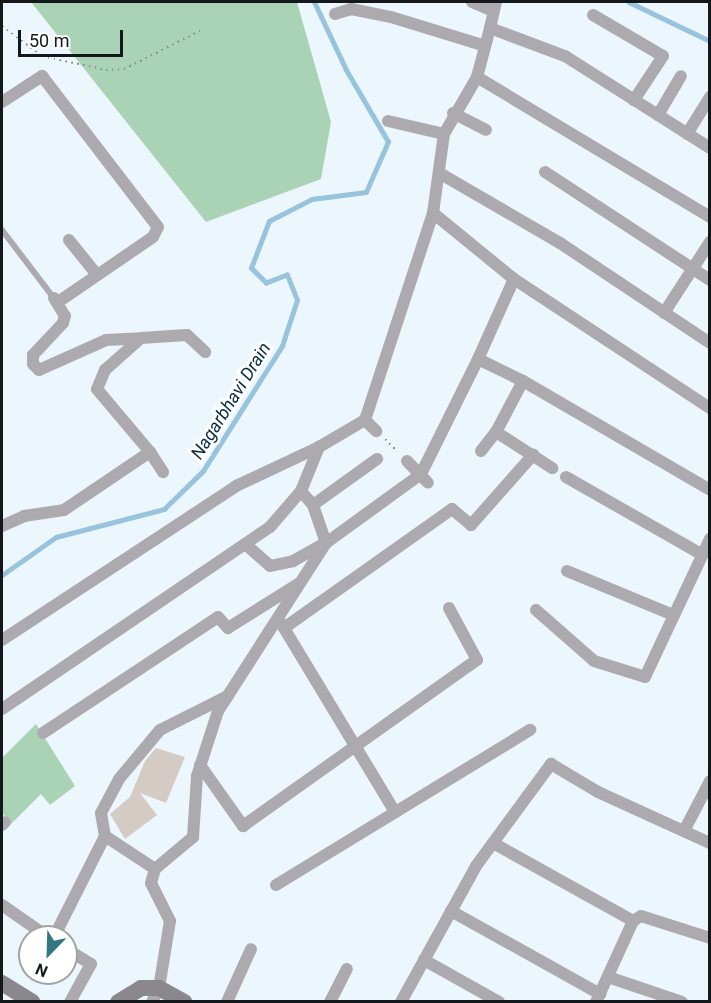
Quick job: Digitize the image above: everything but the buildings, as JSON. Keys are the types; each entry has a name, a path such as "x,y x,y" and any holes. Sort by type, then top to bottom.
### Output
{"street":[{"path":"2,640 236,486 319,447 365,420 432,213 441,174 444,134 453,113 477,77 490,28 494,6 472,2"},
{"path":"334,14 351,9 391,17 485,46"},
{"path":"593,15 663,56 634,100"},
{"path":"490,28 566,56 710,148"},
{"path":"2,102 42,76 158,227 153,237 56,300 65,316 63,323 33,355 33,364 39,370 106,340 187,335 205,352"},
{"path":"658,115 681,76"},
{"path":"477,77 710,217"},
{"path":"687,134 710,96"},
{"path":"453,113 486,130"},
{"path":"388,121 444,134"},
{"path":"544,172 710,280"},
{"path":"441,174 560,243 710,343"},
{"path":"432,213 514,279 710,408"},
{"path":"69,240 97,275"},
{"path":"664,313 710,242"},
{"path":"245,544 270,566 293,561 326,543 424,479 514,279"},
{"path":"141,338 105,370 98,389 150,452 163,472"},
{"path":"478,359 523,381 710,490"},
{"path":"481,451 496,432 523,381"},
{"path":"365,420 376,431"},
{"path":"496,432 552,468"},
{"path":"2,709 270,527 301,490 319,447"},
{"path":"2,526 24,516 64,510 150,452"},
{"path":"281,624 452,509 471,525 533,455"},
{"path":"313,505 377,459"},
{"path":"407,461 424,479"},
{"path":"566,477 701,554"},
{"path":"301,490 313,505 326,543"},
{"path":"536,610 594,661 645,677 710,539"},
{"path":"156,995 170,921 151,883 156,869 194,837 200,765 206,741 229,695 281,624 302,581 326,543"},
{"path":"567,571 673,615"},
{"path":"43,733 218,617 228,628 302,581"},
{"path":"200,765 243,825 357,748 477,660 449,608"},
{"path":"281,624 395,812"},
{"path":"60,925 105,836 101,813 119,779 160,730 229,695"},
{"path":"276,885 530,730"},
{"path":"401,1002 451,911 493,843 551,764 598,792 710,843"},
{"path":"684,831 710,781"},
{"path":"105,836 156,869"},
{"path":"493,843 633,921 649,917 710,938"},
{"path":"2,905 31,925"},
{"path":"451,911 598,998 633,921"},
{"path":"227,1002 251,949"},
{"path":"70,1002 91,964 78,956"},
{"path":"424,960 499,1002"},
{"path":"330,1002 347,969"},
{"path":"608,977 682,1002"},
{"path":"2,983 32,1002"},
{"path":"118,1002 141,988 156,995 184,1002"}],"lane":[{"path":"2,230 56,300"}],"path":[{"path":"2,26 42,56 106,70 124,69 200,31"},
{"path":"376,431 407,461"}],"green space":[{"path":"31,2 297,2 331,122 321,179 206,222"},
{"path":"36,724 75,786 50,805 41,794 10,825 2,812 2,758"}],"waterway":[{"name":"Nagarbhavi Drain","path":"2,575 56,537 164,509 203,471 282,346 297,300 287,275 266,283 251,268 269,221 312,199 366,192 388,142 346,70 314,2"},
{"path":"629,2 710,41"}]}
